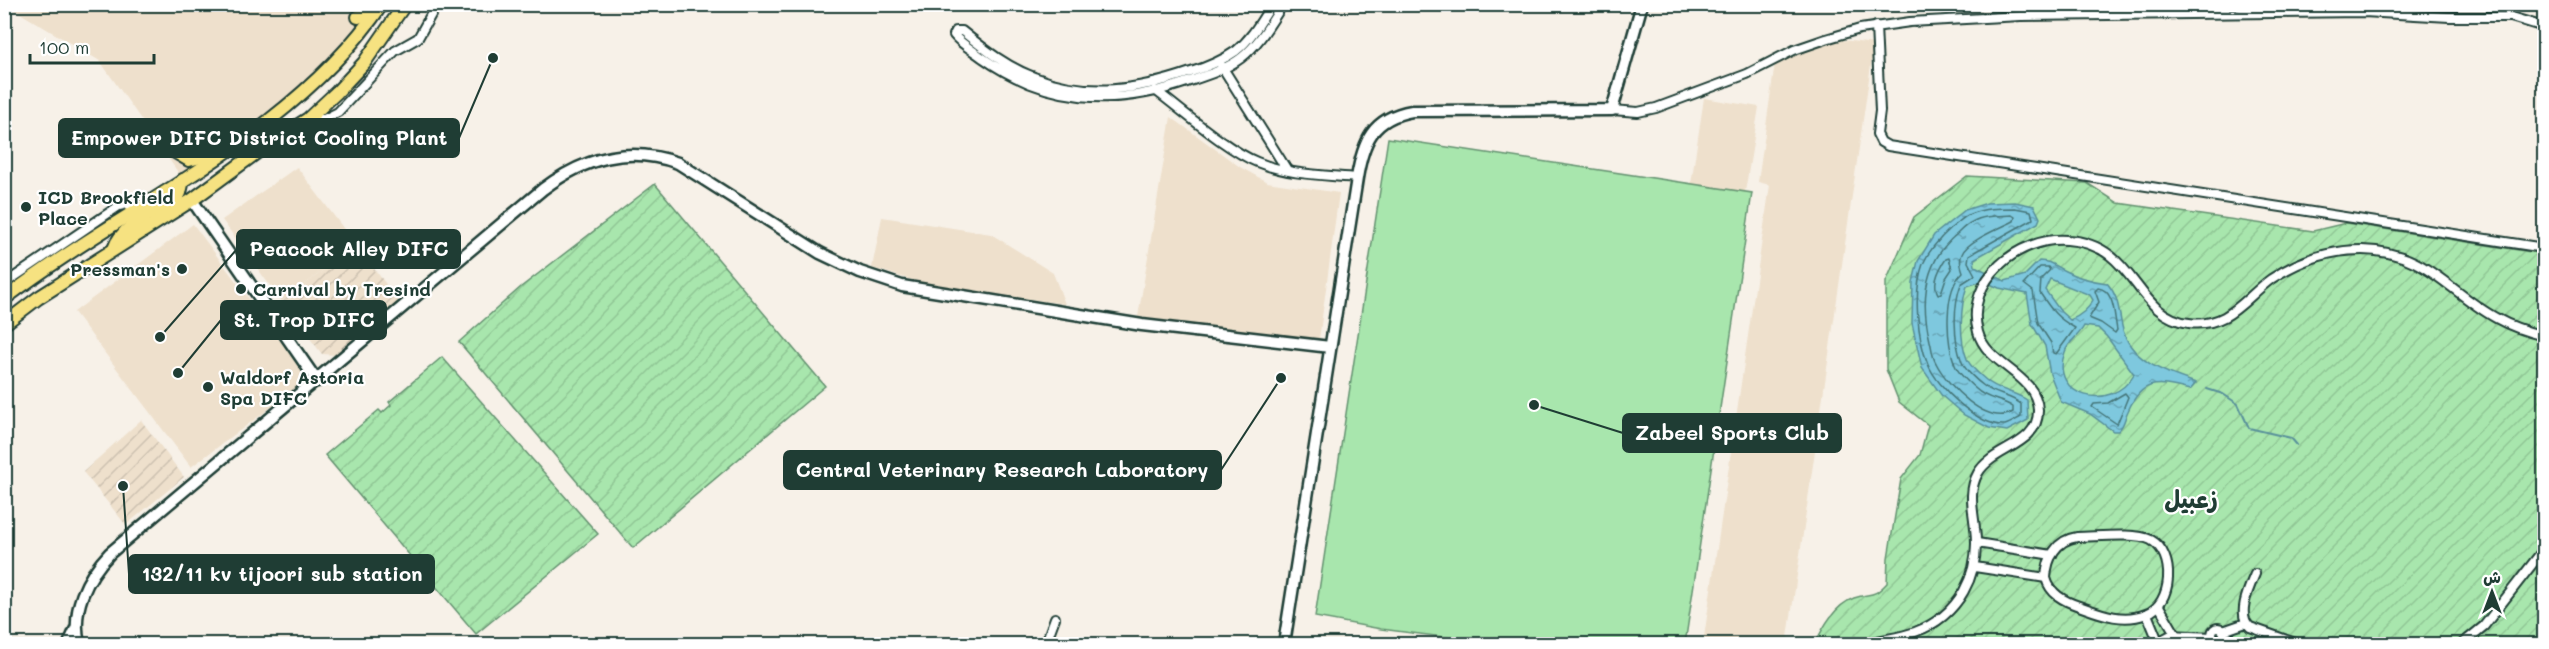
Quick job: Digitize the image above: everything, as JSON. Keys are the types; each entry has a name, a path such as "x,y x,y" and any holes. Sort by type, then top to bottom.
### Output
{"main road":[{"path":"4,324 38,298 192,200 264,147 308,119 364,63 405,4"},
{"path":"358,18 381,5"},
{"path":"4,299 279,114 340,57 381,5"},
{"path":"172,150 189,160 223,152"},
{"path":"113,251 118,240 126,231 176,198 180,193 183,180"}],"street":[{"path":"308,119 324,119 338,112 395,51 418,38 437,4"},
{"path":"1245,49 1272,4"},
{"path":"1221,65 1149,84 1108,91 1079,89 1050,83 1005,63 962,31 957,30 954,33 957,39 999,68 1043,88 1074,96 1106,98 1157,92 1221,65 1261,38 1283,4"},
{"path":"1612,110 1642,4"},
{"path":"2021,16 2023,4"},
{"path":"2137,14 2139,4"},
{"path":"2156,4 2156,14"},
{"path":"1284,645 1362,151 1371,134 1384,121 1402,113 1612,110 1638,112 1656,108 1747,74 1810,44 1876,26 1927,21 2021,16 2364,12 2449,18 2499,16 2523,19 2544,27"},
{"path":"1876,26 1880,111 1877,134 1884,145 2544,248"},
{"path":"1221,65 1287,170"},
{"path":"1149,84 1238,152 1256,162 1287,170 1357,178"},
{"path":"79,645 78,611 86,586 96,569 110,553 555,180 590,161 623,154 657,157 678,163 820,253 860,272 902,286 1142,325 1330,347"},
{"path":"192,200 317,381"},
{"path":"4,284 118,206 127,204 142,207"},
{"path":"1865,645 1916,632 1940,619 1959,600 1975,567 1977,543 1972,500 1977,475 1994,456 2028,436 2036,424 2038,409 2031,389 1995,359 1983,345 1977,328 1976,311 1981,292 1992,273 2007,259 2029,246 2042,242 2067,240 2100,249 2126,269 2160,312 2179,321 2199,324 2218,320 2235,312 2264,284 2304,262 2325,254 2351,251 2390,254 2413,261 2433,272 2496,318 2544,336"},
{"path":"2138,537 2151,540 2161,549 2167,567 2167,583 2158,606 2147,614 2125,618 2093,611 2058,596 2050,588 2046,578 2052,555 2058,546 2072,538 2138,537"},
{"path":"1977,543 2052,555"},
{"path":"2462,645 2484,626 2544,549"},
{"path":"1975,567 2046,578"},
{"path":"2255,574 2246,603 2244,618 2246,623 2250,627 2298,645"},
{"path":"2158,606 2176,635"},
{"path":"2147,614 2156,643 2176,635 2212,637 2214,629 2219,628 2223,631 2246,623"},
{"path":"1048,636 1054,618"},
{"path":"69,645 77,625"}],"shaded area":[{"path":"5,4 391,5 357,51 315,93 187,185 100,61"},
{"path":"1835,39 1874,44 1787,644 1703,644 1770,185 1758,182 1775,63"},
{"path":"1704,98 1759,107 1745,192 1691,184"},
{"path":"1171,117 1240,167 1267,182 1339,193 1319,340 1138,317"},
{"path":"297,167 356,245 282,302 222,220"},
{"path":"882,217 991,234 1053,273 1065,304 929,285 872,268"},
{"path":"193,224 309,379 191,467 74,312"},
{"path":"356,245 402,305 336,355 322,354 282,302"},
{"path":"141,420 184,477 126,525 83,472"}],"green space":[{"path":"1388,138 1752,193 1685,644 1497,644 1381,629 1315,617"},
{"path":"1967,176 2087,183 2118,203 2313,231 2346,223 2544,254 2544,644 1815,644 1835,611 1847,601 1875,593 1887,583 1888,558 1901,479 1920,455 1928,425 1899,402 1886,369 1886,282 1914,217"},
{"path":"655,184 825,386 633,548 459,342 521,287"},
{"path":"442,357 598,534 476,634 325,455 379,410 382,413 391,405 389,402"}],"water":[{"path":"2015,202 2034,206 2040,218 2038,223 1974,259 1975,266 2005,281 2025,275 2039,261 2043,261 2080,277 2107,283 2116,298 2122,326 2132,348 2150,364 2196,383 2190,390 2161,385 2146,388 2134,400 2120,429 2113,431 2090,414 2061,402 2050,374 2045,346 2032,324 2027,294 1999,288 1983,281 1967,286 1962,313 1964,351 1970,365 1990,383 2027,400 2028,420 2007,431 1989,428 1964,415 1942,396 1922,368 1912,323 1913,282 1918,261 1934,235 1965,210 1987,203","holes":["2050,279 2090,295 2093,300 2089,307 2070,320 2045,290","2084,326 2098,328 2134,374 2124,386 2112,394 2085,395 2074,389 2066,380 2062,368 2065,352"]}],"waterway":[{"path":"2207,389 2223,394 2238,404 2249,428 2291,438 2297,445"}],"place":[{"name":"Empower DIFC District Cooling Plant","path":"493,58"},
{"name":"ICD Brookfield Place","path":"26,207"},
{"name":"Pressman's","path":"182,269"},
{"name":"Carnival by Tresind","path":"241,289"},
{"name":"Peacock Alley DIFC","path":"160,337"},
{"name":"St. Trop DIFC","path":"178,373"},
{"name":"Central Veterinary Research Laboratory","path":"1281,378"},
{"name":"Waldorf Astoria Spa DIFC","path":"208,387"},
{"name":"Zabeel Sports Club","path":"1534,405"},
{"name":"132/11 kv tijoori sub station","path":"123,486"}],"district":[{"name":"زعبيل","path":"2191,498"}]}
